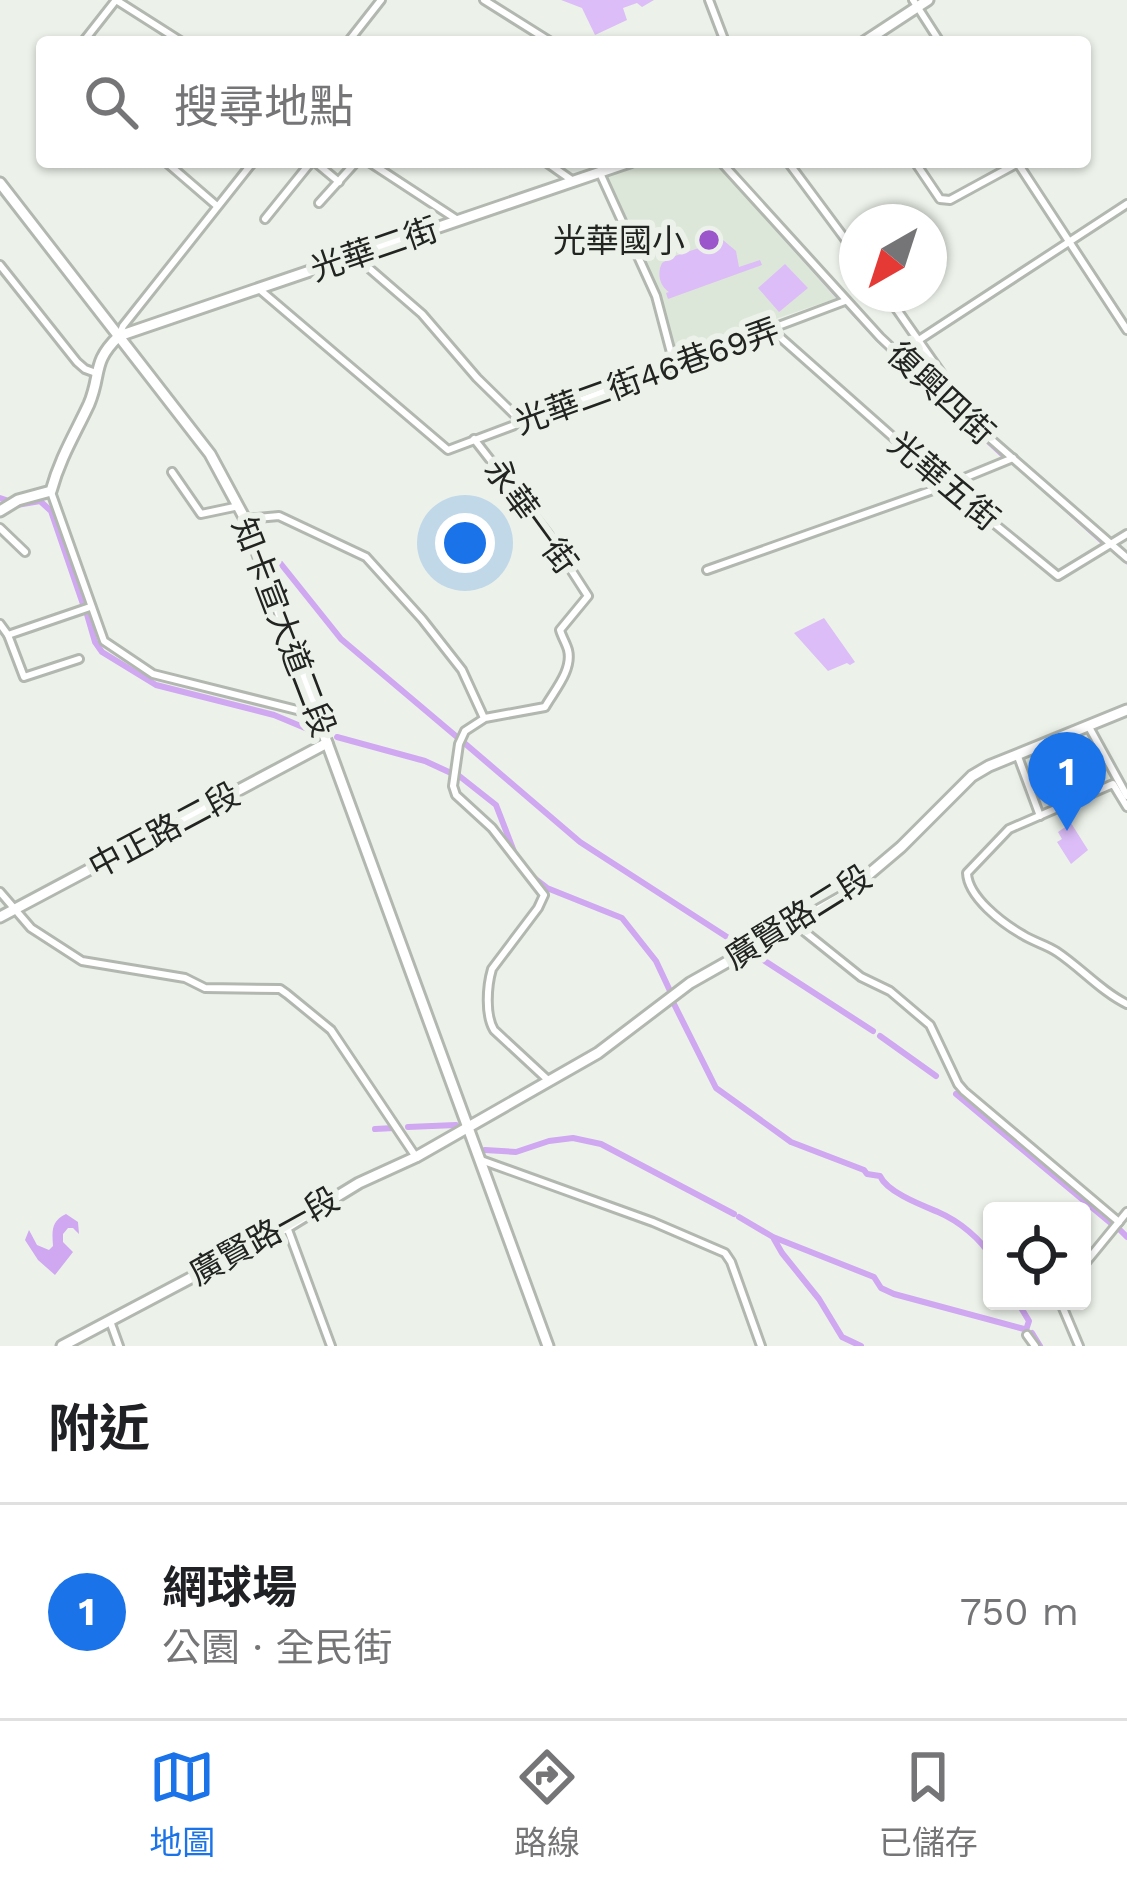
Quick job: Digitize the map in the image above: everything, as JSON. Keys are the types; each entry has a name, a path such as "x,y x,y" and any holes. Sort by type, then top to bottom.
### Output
{"street":[{"path":"88,36 116,0 173,36"},
{"path":"353,36 381,0"},
{"path":"484,0 541,36"},
{"path":"709,0 723,36"},
{"path":"873,36 915,4 928,0"},
{"path":"915,4 936,36"},
{"path":"173,168 217,206"},
{"path":"248,168 105,350 51,491 104,641 153,674 317,715"},
{"path":"266,219 309,168"},
{"path":"322,168 339,182"},
{"path":"319,202 351,168"},
{"path":"378,168 458,220"},
{"path":"555,168 573,181"},
{"name":"光華二街","path":"119,336 612,168"},
{"name":"復興四街","path":"726,168 839,294"},
{"path":"792,168 839,231"},
{"path":"919,168 940,199 950,200 1007,168"},
{"path":"1022,168 1127,330"},
{"path":"600,172 656,296 674,364"},
{"name":"知卡宣大道二段","path":"0,183 210,454 239,506 548,1346"},
{"path":"898,354 1127,204"},
{"path":"355,256 422,314 523,423"},
{"path":"0,265 77,362 96,373"},
{"name":"光華二街46巷69弄","path":"259,289 448,450 839,303"},
{"name":"復興四街","path":"856,312 1127,558"},
{"path":"899,312 953,390"},
{"name":"光華五街","path":"772,330 1058,576 1127,534"},
{"name":"永華一街","path":"474,439 548,534 588,596 560,630 569,661 544,707 484,718"},
{"path":"707,570 1013,458"},
{"path":"172,472 201,514 239,506"},
{"path":"0,511 18,500 51,491"},
{"path":"244,519 279,516 366,556 461,670 484,718 462,736 453,789 493,828 544,895 492,969 490,1025 549,1081"},
{"path":"0,528 25,552"},
{"path":"8,635 91,606"},
{"path":"0,624 21,675 79,658"},
{"name":"廣賢路二段","path":"466,1126 598,1053 691,983 842,897 972,776 1127,710"},
{"path":"1088,724 1127,796"},
{"name":"中正路二段","path":"0,917 327,742"},
{"path":"1017,754 1040,816"},
{"path":"1127,807 1113,784 1009,830 967,873 968,886 993,913 1023,936 1052,948 1127,1004"},
{"path":"0,892 31,928 82,961 185,978 205,988 280,989 331,1030 416,1157"},
{"path":"795,924 861,977 890,991 913,1010 929,1025 964,1091 1119,1222"},
{"name":"廣賢路一段","path":"62,1346 466,1126"},
{"path":"481,1160 725,1252 761,1346"},
{"path":"1091,1257 1127,1212"},
{"path":"287,1227 331,1346"},
{"path":"1064,1310 1078,1346"},
{"path":"109,1320 118,1346"},
{"path":"1028,1335 1035,1346"}],"shaded area":[{"path":"561,0 654,0 642,7 637,3 623,8 627,20 595,35 582,8"},
{"name":"光華國小","path":"725,168 837,298 677,353 659,294 604,185 610,172"},
{"path":"723,240 736,251 739,267 760,260 762,265 668,299 660,279 662,263"},
{"path":"785,264 808,288 779,312 758,288"},
{"path":"824,618 855,662 828,671 794,633"},
{"path":"1071,823 1088,850 1071,864 1057,842 1062,839 1058,832"},
{"path":"66,1214 78,1222 79,1234 68,1228 63,1234 63,1242 73,1252 55,1275 25,1240 29,1230 37,1245 49,1250 55,1223"}],"waterway":[{"path":"505,17 535,36"},
{"path":"749,198 839,299"},
{"path":"851,312 1004,458"},
{"path":"1011,461 1102,543"},
{"path":"0,498 6,500"},
{"path":"17,505 40,501 51,511 84,607"},
{"path":"1111,549 1127,563"},
{"path":"281,564 341,639 457,737"},
{"path":"86,611 102,652 156,685 274,715 310,730"},
{"path":"337,737 425,761 451,773"},
{"path":"462,741 580,842 744,948"},
{"path":"458,775 496,805 515,854"},
{"path":"534,878 547,888 622,918 656,961 671,993"},
{"path":"754,954 873,1031"},
{"path":"673,1002 716,1088 791,1142 880,1176 897,1193 954,1220 983,1246"},
{"path":"880,1036 936,1076"},
{"path":"956,1094 1113,1225"},
{"path":"408,1127 456,1125"},
{"path":"375,1129 394,1128"},
{"path":"485,1150 516,1152 573,1138 601,1144 734,1214"},
{"path":"739,1217 773,1237 874,1277 881,1288 894,1294 1024,1329"},
{"path":"1119,1229 1127,1237"},
{"path":"774,1239 842,1337 861,1346"},
{"path":"1022,1310 1029,1321 1026,1330"},
{"path":"1032,1333 1040,1346"}],"place":[{"name":"光華國小","path":"709,240"},
{"name":"網球場","path":"1067,831"}]}
